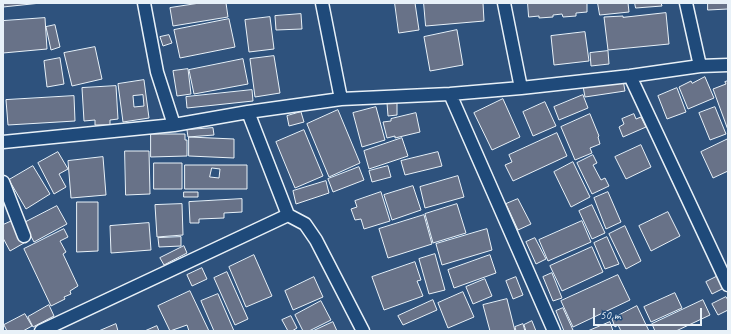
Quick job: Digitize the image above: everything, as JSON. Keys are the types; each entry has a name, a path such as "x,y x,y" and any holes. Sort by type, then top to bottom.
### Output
{"street":[{"path":"144,3 158,72 174,125"},
{"path":"322,3 341,99"},
{"path":"504,3 522,88"},
{"path":"686,3 700,66"},
{"path":"3,142 174,125 248,112 341,99 450,94 522,88 630,76 700,66 728,64"},
{"path":"630,76 728,285"},
{"path":"450,94 554,331"},
{"path":"248,112 288,215 305,224 316,240 363,331"},
{"path":"3,182 24,236"},
{"path":"41,331 288,215"}],"building":[{"path":"3,3 41,3 3,7"},
{"path":"200,3 226,3 228,17 173,26 170,8"},
{"path":"395,3 415,3 419,30 399,33"},
{"path":"424,3 483,3 484,21 426,26"},
{"path":"528,3 587,3 587,12 576,13 576,16 563,17 562,14 553,15 553,17 529,17"},
{"path":"598,3 628,3 629,12 600,15"},
{"path":"635,3 661,3 662,6 636,8"},
{"path":"708,3 728,3 728,9 708,10"},
{"path":"666,13 669,44 608,50 604,17 623,17"},
{"path":"301,14 302,29 276,30 275,16"},
{"path":"270,17 274,49 249,52 245,20"},
{"path":"45,18 47,49 3,53 3,21"},
{"path":"229,19 235,47 180,58 174,30"},
{"path":"55,25 60,47 51,50 46,27"},
{"path":"457,30 463,65 430,71 424,37"},
{"path":"585,32 589,61 554,65 551,36"},
{"path":"169,35 172,43 163,46 160,37"},
{"path":"95,47 102,79 72,86 64,53"},
{"path":"608,51 609,64 591,66 590,53"},
{"path":"274,56 280,93 255,97 250,59"},
{"path":"60,58 64,84 47,87 44,61"},
{"path":"243,59 248,84 194,94 189,70"},
{"path":"188,69 191,94 177,96 173,71"},
{"path":"705,77 714,98 688,109 679,87 691,81 692,83"},
{"path":"144,80 149,118 123,122 118,84","holes":["143,95 144,106 134,107 133,96"]},
{"path":"623,80 625,91 585,97 583,86"},
{"path":"728,81 728,130 713,89 726,84 725,82"},
{"path":"116,86 118,119 110,120 110,125 95,125 95,120 84,121 82,88"},
{"path":"677,88 686,112 667,119 658,96"},
{"path":"252,90 253,101 187,108 186,97"},
{"path":"583,95 588,108 559,120 554,107"},
{"path":"74,96 75,121 8,125 6,100"},
{"path":"503,99 520,137 492,150 474,113"},
{"path":"397,102 397,115 388,116 387,103"},
{"path":"545,102 556,126 533,136 523,112"},
{"path":"376,107 385,140 362,147 353,113"},
{"path":"715,107 726,134 710,140 699,113"},
{"path":"338,110 360,163 329,177 307,124"},
{"path":"301,112 304,122 289,126 287,116"},
{"path":"416,113 420,132 395,138 395,136 387,138 383,122"},
{"path":"590,114 599,136 600,144 590,148 592,153 575,160 561,127"},
{"path":"634,114 636,119 641,117 646,127 623,137 619,127 624,124 622,119"},
{"path":"213,128 214,135 188,137 187,130"},
{"path":"304,130 323,176 295,188 276,142"},
{"path":"557,133 567,156 513,181 505,165 512,162 509,155"},
{"path":"151,134 185,134 185,140 187,140 187,156 151,157"},
{"path":"189,137 234,139 234,158 189,156"},
{"path":"402,138 408,156 369,169 364,151"},
{"path":"728,139 728,171 713,178 701,152"},
{"path":"641,145 651,167 626,179 615,157"},
{"path":"125,151 149,151 150,194 126,195"},
{"path":"58,152 68,169 59,174 66,187 54,194 38,163"},
{"path":"438,152 442,166 405,175 401,161"},
{"path":"593,155 597,163 593,165 601,180 605,178 609,186 592,194 577,163"},
{"path":"103,157 106,195 71,198 68,161"},
{"path":"573,162 590,197 571,207 554,172"},
{"path":"154,163 182,163 182,189 154,189"},
{"path":"185,165 247,165 247,189 185,189","holes":["212,168 220,169 219,178 210,177"]},
{"path":"33,166 50,194 26,209 9,180"},
{"path":"388,166 391,177 372,182 369,171"},
{"path":"359,167 364,180 333,192 328,179"},
{"path":"458,176 464,197 425,208 420,187"},
{"path":"326,181 329,193 296,204 293,191"},
{"path":"413,186 421,210 392,220 384,195"},
{"path":"184,192 198,192 198,197 184,197"},
{"path":"381,192 390,221 364,229 361,219 355,220 351,209 357,207 355,201"},
{"path":"608,192 621,222 606,229 594,198"},
{"path":"242,199 242,212 224,213 224,218 199,219 199,223 190,223 189,202"},
{"path":"518,199 531,224 518,230 506,204"},
{"path":"77,202 98,202 98,251 77,252"},
{"path":"182,204 183,235 157,237 155,205"},
{"path":"457,204 466,233 433,243 425,214"},
{"path":"592,205 605,233 592,239 579,211"},
{"path":"57,206 67,224 34,242 24,223"},
{"path":"668,212 680,236 651,251 639,226"},
{"path":"424,215 432,244 388,258 379,229"},
{"path":"12,221 24,243 10,251 3,238 3,225"},
{"path":"582,221 591,242 548,261 539,240"},
{"path":"149,223 151,250 111,253 110,226"},
{"path":"625,226 641,261 626,269 609,234"},
{"path":"64,229 68,237 60,241 66,252 63,254 78,286 70,291 71,294 64,297 65,299 51,306 24,249"},
{"path":"487,229 492,250 442,265 436,244"},
{"path":"181,237 181,246 159,247 158,238"},
{"path":"607,237 619,264 605,269 594,243"},
{"path":"535,238 546,259 536,264 526,242"},
{"path":"184,246 187,253 164,265 160,258"},
{"path":"592,247 603,272 562,291 550,266"},
{"path":"435,254 445,290 429,294 419,259"},
{"path":"254,255 272,296 246,307 229,267"},
{"path":"490,255 496,273 454,288 448,270"},
{"path":"415,262 421,280 417,281 423,296 384,310 372,277"},
{"path":"202,268 207,279 192,286 187,275"},
{"path":"227,272 248,319 235,325 214,278"},
{"path":"552,273 562,298 553,301 543,277"},
{"path":"618,275 630,300 573,327 561,301"},
{"path":"718,276 724,288 712,294 706,282"},
{"path":"314,277 323,297 293,310 285,291"},
{"path":"516,277 523,295 513,299 506,281"},
{"path":"485,279 492,296 473,304 466,287"},
{"path":"190,291 209,331 189,331 187,325 170,331 158,306"},
{"path":"463,292 474,317 448,328 438,303"},
{"path":"675,293 682,308 651,322 644,307"},
{"path":"218,294 234,331 214,331 201,301"},
{"path":"726,297 728,300 728,310 718,315 712,304"},
{"path":"507,299 515,331 490,331 483,305"},
{"path":"433,300 437,310 403,325 398,316"},
{"path":"703,300 710,315 676,331 655,331 652,324"},
{"path":"321,301 331,320 309,331 303,331 295,315"},
{"path":"49,305 54,316 33,327 28,317"},
{"path":"637,306 649,331 621,331 618,325 615,327 612,319"},
{"path":"563,308 573,330 564,331 556,311"},
{"path":"25,314 32,326 23,331 7,331 4,325"},
{"path":"291,316 297,328 292,331 288,331 282,320"},
{"path":"532,321 536,331 526,331 524,325"},
{"path":"333,322 337,331 313,331"},
{"path":"610,322 613,331 588,331"},
{"path":"116,324 118,331 99,331"},
{"path":"523,324 525,331 516,331 515,327"},
{"path":"157,326 159,331 145,331"}]}
